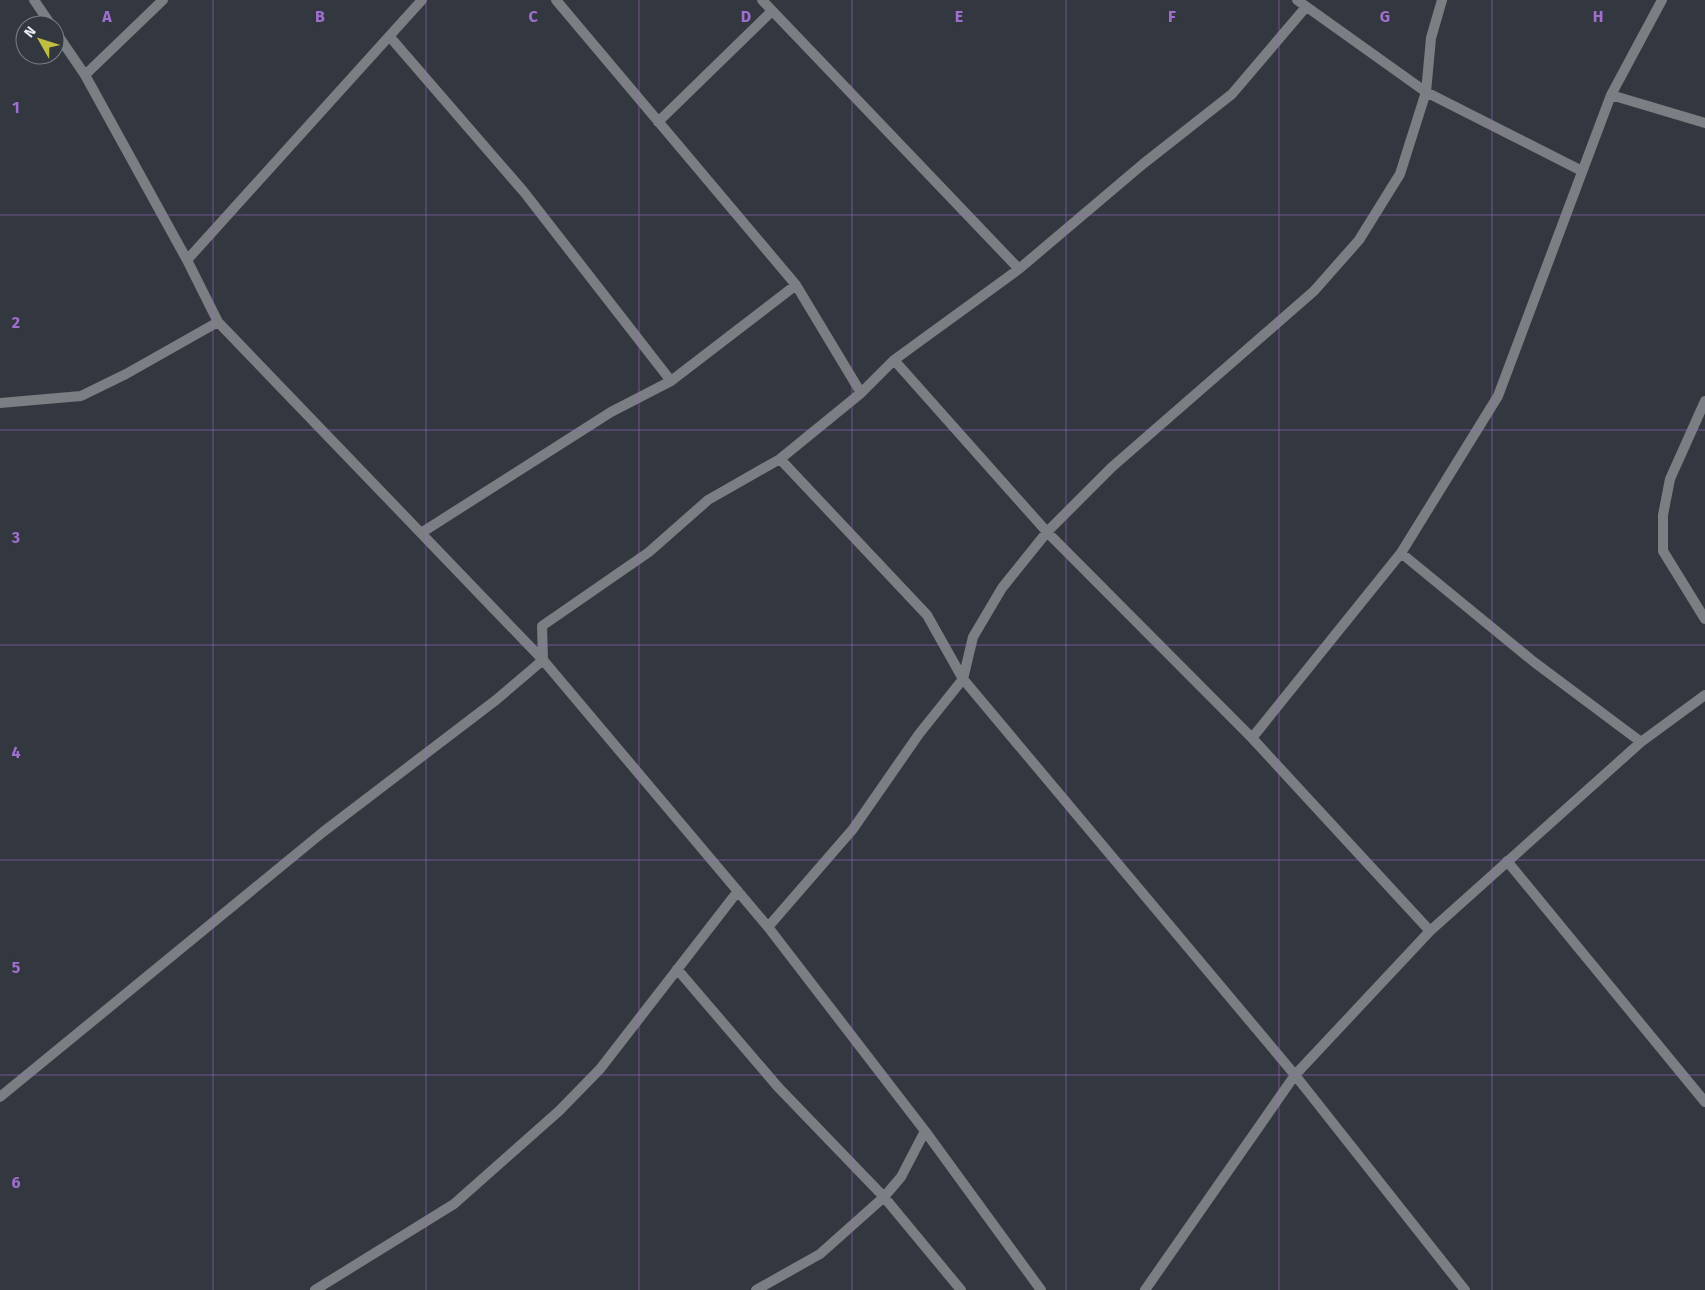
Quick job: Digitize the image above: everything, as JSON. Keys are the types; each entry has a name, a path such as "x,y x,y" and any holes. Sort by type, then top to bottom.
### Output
{"street":[{"path":"34,0 44,15"},
{"path":"86,75 163,0"},
{"path":"187,260 422,0"},
{"path":"556,0 796,285 861,393"},
{"path":"762,0 1019,269"},
{"path":"1297,0 1426,92 1582,171"},
{"path":"768,927 853,829 919,734 963,678 973,637 1002,588 1047,532 1112,467 1314,291 1359,240 1400,174 1426,92 1431,38 1442,0"},
{"path":"1252,738 1401,554 1498,396 1610,96 1662,0"},
{"path":"543,660 542,626 649,552 708,500 780,459 861,393 894,360 1019,269 1144,164 1232,94 1306,7"},
{"path":"658,122 772,11"},
{"path":"390,37 524,192 671,381"},
{"path":"65,45 86,75 187,260 218,322 543,660 768,927 925,1131 1041,1290"},
{"path":"1610,96 1705,123"},
{"path":"421,533 612,412 671,381 796,285"},
{"path":"0,403 81,396 126,374 218,322"},
{"path":"894,360 1047,532 1252,738 1430,930"},
{"path":"1705,401 1670,479 1663,524 1664,551 1705,619"},
{"path":"780,459 927,615 963,678 1295,1075 1465,1290"},
{"path":"1401,554 1534,662 1641,742"},
{"path":"0,1097 324,832 496,700 543,660"},
{"path":"1144,1290 1295,1075 1430,930 1641,742 1705,695"},
{"path":"1507,861 1705,1102"},
{"path":"315,1290 454,1204 558,1112 600,1069 738,891"},
{"path":"677,970 778,1086 884,1197 961,1290"},
{"path":"756,1290 820,1254 884,1197 901,1177 925,1131"}]}
